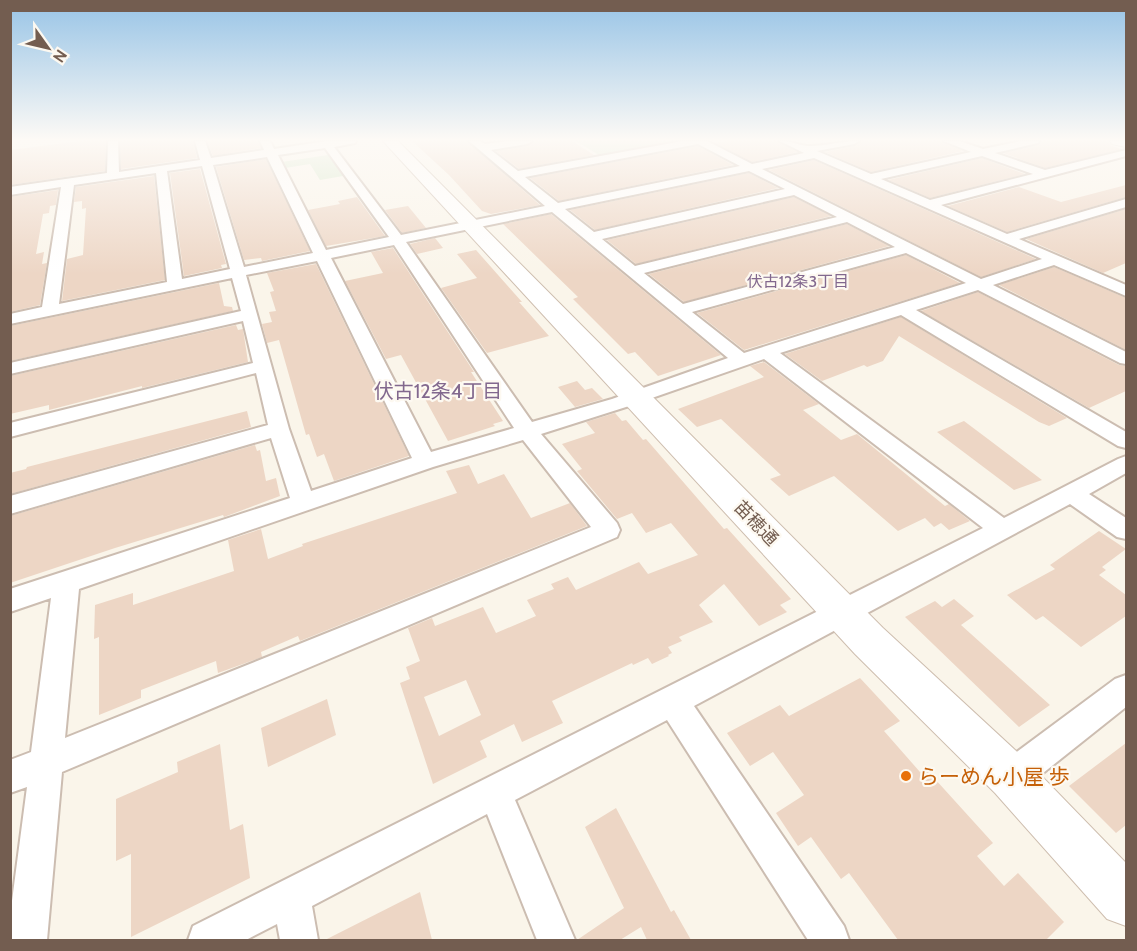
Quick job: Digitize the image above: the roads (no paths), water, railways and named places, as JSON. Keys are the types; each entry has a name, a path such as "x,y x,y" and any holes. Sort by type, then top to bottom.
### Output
{"street":[{"path":"10,191 51,185"},
{"path":"50,311 68,185"},
{"path":"162,185 175,285"},
{"path":"213,185 250,314 279,429 303,504"},
{"path":"287,185 425,462"},
{"path":"10,777 608,530 527,431 398,240 358,185"},
{"name":"苗穂通","path":"432,185 843,614 1011,777 1126,900"},
{"path":"528,185 741,360"},
{"path":"10,319 660,185"},
{"path":"785,185 1126,358"},
{"path":"887,185 1126,291"},
{"path":"929,204 997,185"},
{"path":"592,237 794,190"},
{"path":"1007,238 1126,203"},
{"path":"632,271 847,218"},
{"path":"679,310 907,248"},
{"path":"10,602 425,462 1055,260"},
{"path":"904,310 1126,441"},
{"path":"10,369 250,314"},
{"path":"767,352 1003,530"},
{"path":"10,430 262,366"},
{"path":"10,506 279,429"},
{"path":"207,940 843,614 1126,464"},
{"path":"1072,494 1126,530"},
{"path":"27,940 66,584"},
{"path":"1011,777 1126,689"},
{"path":"672,700 830,940"},
{"path":"495,793 556,940"},
{"path":"292,897 299,940"}],"place":[{"name":"らーめん小屋 歩","path":"906,776"}],"district":[{"name":"伏古12条3丁目","path":"798,281"},
{"name":"伏古12条4丁目","path":"438,391"}]}
